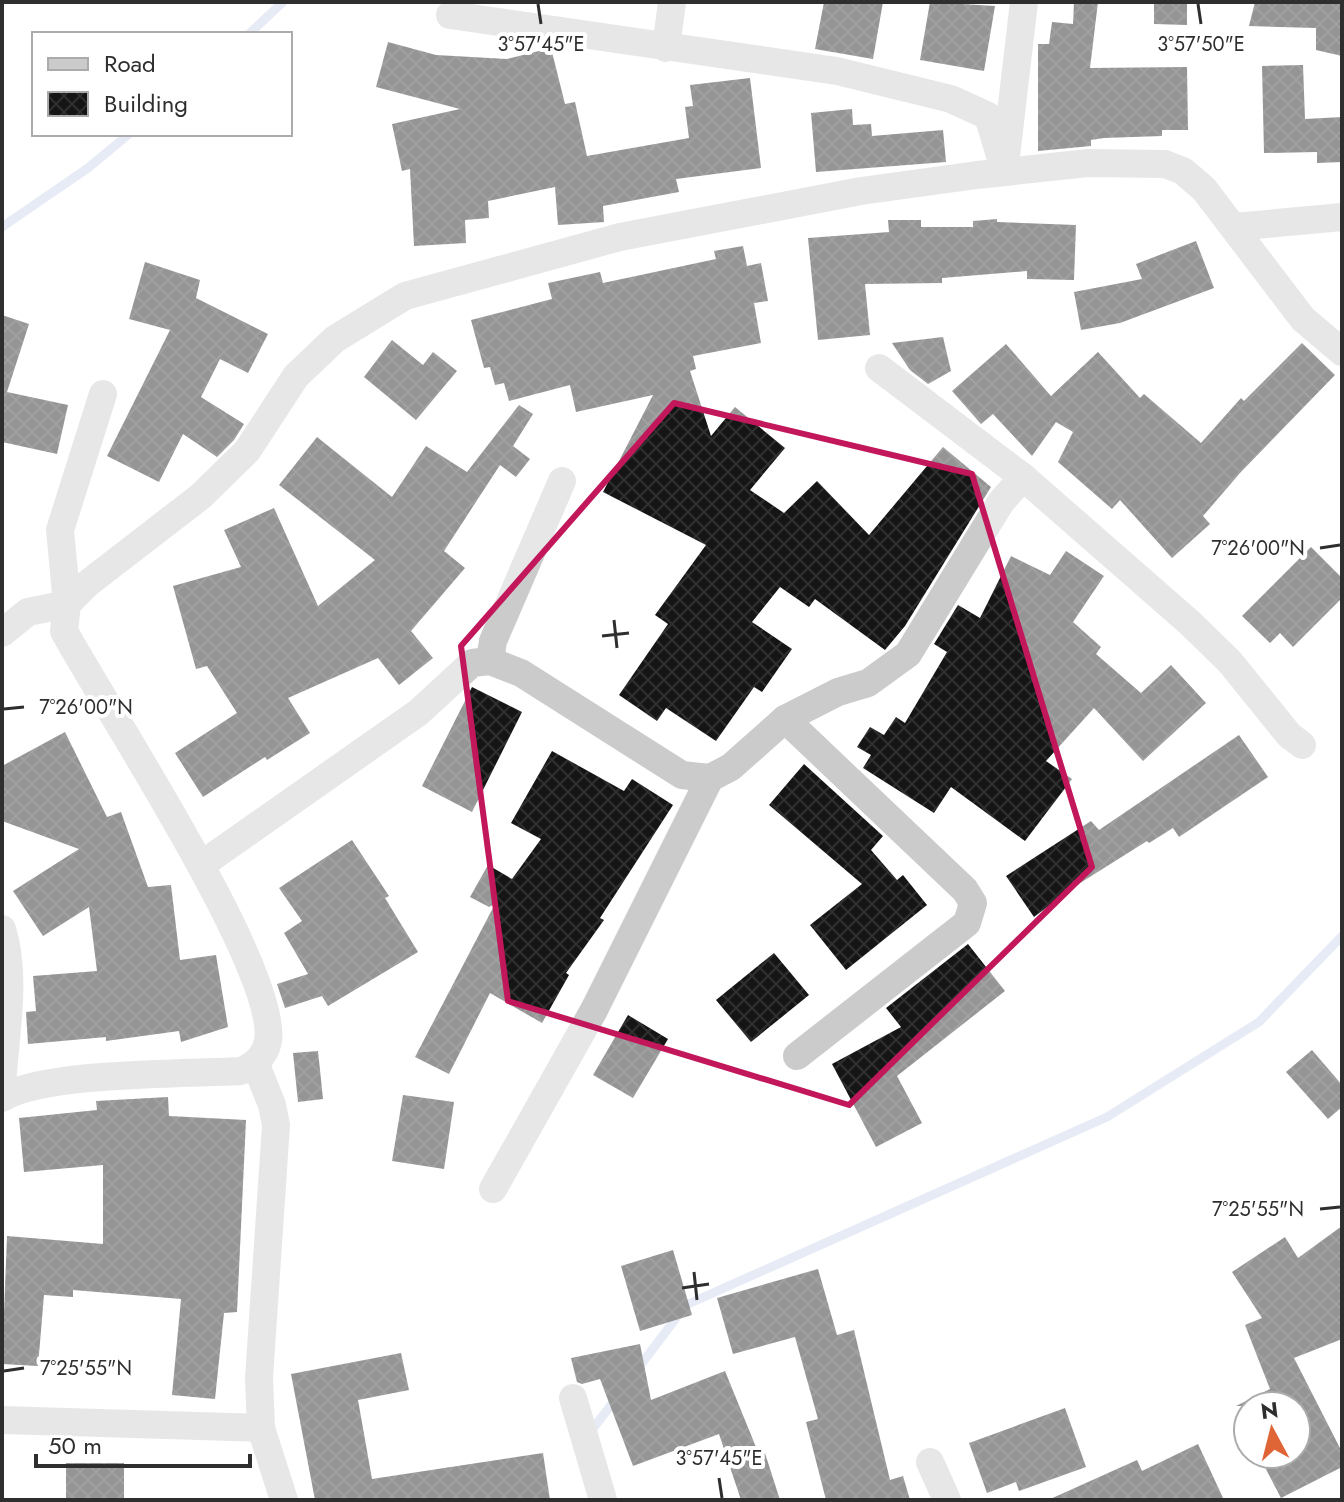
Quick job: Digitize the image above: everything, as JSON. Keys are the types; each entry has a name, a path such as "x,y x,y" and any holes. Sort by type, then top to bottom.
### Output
{"street":[{"path":"666,48 672,2"},
{"path":"1005,172 1024,2"},
{"path":"450,15 837,71 951,99 988,116 1005,172"},
{"path":"2,633 28,612 67,604 87,584 201,496 247,451 296,376 335,339 405,296 620,237 861,191 1088,163 1165,164 1183,171 1204,189 1303,319 1342,352"},
{"path":"1234,227 1342,217"},
{"path":"879,368 1023,477 1190,623 1230,662 1289,735 1302,745"},
{"path":"2,1098 17,1088 55,1083 241,1071 256,1065 268,1041 262,992 201,865 64,631 67,604 60,530 103,394"},
{"path":"201,865 419,712 472,663 490,661 521,673 682,775 710,778 731,767 785,719 838,692 868,683 908,654 1001,502 1023,477"},
{"path":"490,661 493,641 562,481"},
{"path":"785,719 965,890 973,903 967,923 797,1056"},
{"path":"493,1189 594,1010 710,778"},
{"path":"2,929 6,943 7,997 2,1085"},
{"path":"256,1065 272,1105 276,1125 260,1319 261,1428 284,1500"},
{"path":"573,1398 603,1500"},
{"path":"2,1420 261,1428"},
{"path":"930,1462 947,1500"}],"highlighted area":[{"path":"674,403 972,474 1092,867 849,1105 508,1001 461,646"}],"building":[{"path":"824,2 883,2 873,59 815,49"},
{"path":"930,2 995,6 984,71 920,60"},
{"path":"1074,2 1098,2 1090,68 1187,67 1188,130 1162,130 1162,136 1104,138 1091,140 1091,146 1038,151 1038,44 1049,44 1052,22 1073,24"},
{"path":"1154,2 1187,2 1187,25 1154,24"},
{"path":"1255,2 1342,2 1342,56 1316,50 1316,28 1249,26"},
{"path":"388,42 436,55 507,59 551,48 565,104 575,102 587,156 689,138 685,107 693,106 690,85 750,78 761,168 676,179 679,192 603,206 604,222 558,225 555,187 488,201 489,218 465,220 466,243 414,246 410,169 402,171 392,124 460,109 376,87"},
{"path":"1303,65 1305,119 1342,117 1342,162 1317,163 1317,152 1264,153 1262,66"},
{"path":"852,109 853,125 871,124 872,136 943,130 946,162 816,172 811,113"},
{"path":"997,219 997,222 1076,225 1074,280 1027,279 1027,271 942,278 942,283 865,284 870,335 818,340 808,238 889,232 888,220 921,220 921,227 973,227 973,221"},
{"path":"1196,241 1214,288 1120,323 1081,330 1074,292 1142,279 1136,264"},
{"path":"743,246 747,266 761,263 768,301 754,303 761,343 693,356 696,369 690,371 711,436 735,407 785,448 750,490 784,513 817,481 869,535 943,447 991,487 905,626 885,650 815,599 809,607 780,587 752,622 792,649 762,692 754,687 716,741 666,708 657,721 619,695 668,624 655,615 706,545 603,492 653,395 576,412 570,385 509,401 504,383 495,385 490,367 484,368 471,320 552,299 548,283 600,272 603,283 716,259 714,251"},
{"path":"145,262 200,280 196,298 268,334 248,373 220,359 201,397 244,424 234,440 217,457 183,434 159,482 107,456 170,330 129,319"},
{"path":"2,315 29,324 7,392 68,405 57,454 2,442"},
{"path":"943,337 951,371 928,384 910,370 892,343"},
{"path":"392,340 423,365 433,352 457,371 416,420 364,377"},
{"path":"1302,343 1335,375 1203,516 1210,524 1172,558 1120,500 1112,509 1058,462 1073,432 1056,422 1032,456 993,414 981,424 952,391 1006,344 1051,396 1098,352 1140,398 1144,394 1201,443 1241,398 1244,401"},
{"path":"519,405 533,414 513,446 530,459 516,477 500,465 444,551 465,568 411,631 433,658 399,685 378,658 288,698 310,733 267,760 265,757 203,797 175,753 237,713 207,666 196,669 173,586 241,567 224,530 274,508 318,606 375,560 279,485 317,437 392,497 426,446 467,472"},
{"path":"1311,547 1342,578 1342,598 1293,647 1280,633 1270,643 1242,616"},
{"path":"1066,551 1104,576 1073,622 1101,647 1096,654 1141,693 1171,665 1206,703 1143,761 1094,708 1046,761 1072,779 1025,841 951,787 934,813 863,768 871,755 857,747 870,727 884,735 896,717 905,723 947,652 934,644 958,605 980,618 1011,556 1050,575"},
{"path":"472,687 522,712 472,812 422,786"},
{"path":"65,732 107,817 121,812 148,887 171,885 180,960 216,955 228,1027 181,1042 179,1031 106,1041 106,1037 28,1044 26,1012 36,1011 33,976 97,971 89,907 43,936 13,891 79,849 2,821 2,766"},
{"path":"1239,735 1268,777 1179,837 1173,828 1149,843 1147,841 1077,885 1034,917 1006,876 1091,821 1099,830"},
{"path":"552,751 624,791 632,779 673,805 600,918 604,920 566,973 569,975 542,1023 490,993 449,1074 415,1057 495,904 489,907 470,897 488,865 512,879 541,839 511,823"},
{"path":"804,764 883,836 871,850 897,880 903,875 927,905 846,970 810,925 862,884 769,805"},
{"path":"352,840 389,896 385,898 418,952 328,1006 322,996 285,1008 277,984 308,974 284,933 302,921 279,888"},
{"path":"968,944 1005,991 897,1076 922,1123 876,1147 832,1064 901,1027 886,1008"},
{"path":"774,953 809,995 751,1042 716,1000"},
{"path":"628,1015 668,1039 633,1098 593,1075"},
{"path":"1312,1050 1342,1085 1342,1107 1328,1119 1286,1072"},
{"path":"318,1051 323,1099 298,1102 293,1053"},
{"path":"403,1095 454,1102 444,1169 392,1161"},
{"path":"168,1097 169,1116 246,1120 237,1312 224,1313 215,1399 172,1395 181,1299 73,1290 73,1297 44,1295 38,1366 2,1364 7,1236 103,1244 103,1165 24,1172 19,1118 97,1110 96,1101"},
{"path":"1342,1226 1342,1339 1294,1358 1310,1390 1268,1390 1245,1325 1262,1318 1232,1272 1285,1237 1298,1258"},
{"path":"673,1250 692,1315 640,1331 621,1266"},
{"path":"818,1269 837,1335 854,1330 890,1480 903,1476 910,1500 826,1500 806,1422 818,1419 795,1337 733,1354 717,1298"},
{"path":"640,1344 651,1400 725,1371 758,1452 764,1450 780,1500 741,1500 719,1434 633,1466 600,1379 582,1384 577,1382 571,1358"},
{"path":"401,1353 409,1390 358,1400 372,1479 543,1453 550,1500 315,1500 291,1374"},
{"path":"1312,1393 1342,1452 1342,1467 1281,1498 1266,1470 1312,1470"},
{"path":"1065,1408 1086,1467 1019,1491 1016,1482 987,1493 969,1443"},
{"path":"1198,1444 1224,1500 1048,1500 1137,1460 1142,1471"},
{"path":"66,1463 124,1463 124,1500 66,1500"}],"waterway":[{"path":"251,32 283,2"},
{"path":"2,227 88,168 127,136"},
{"path":"636,1371 686,1305 1107,1117 1259,1022 1342,936"},
{"path":"588,1435 618,1396"}]}
